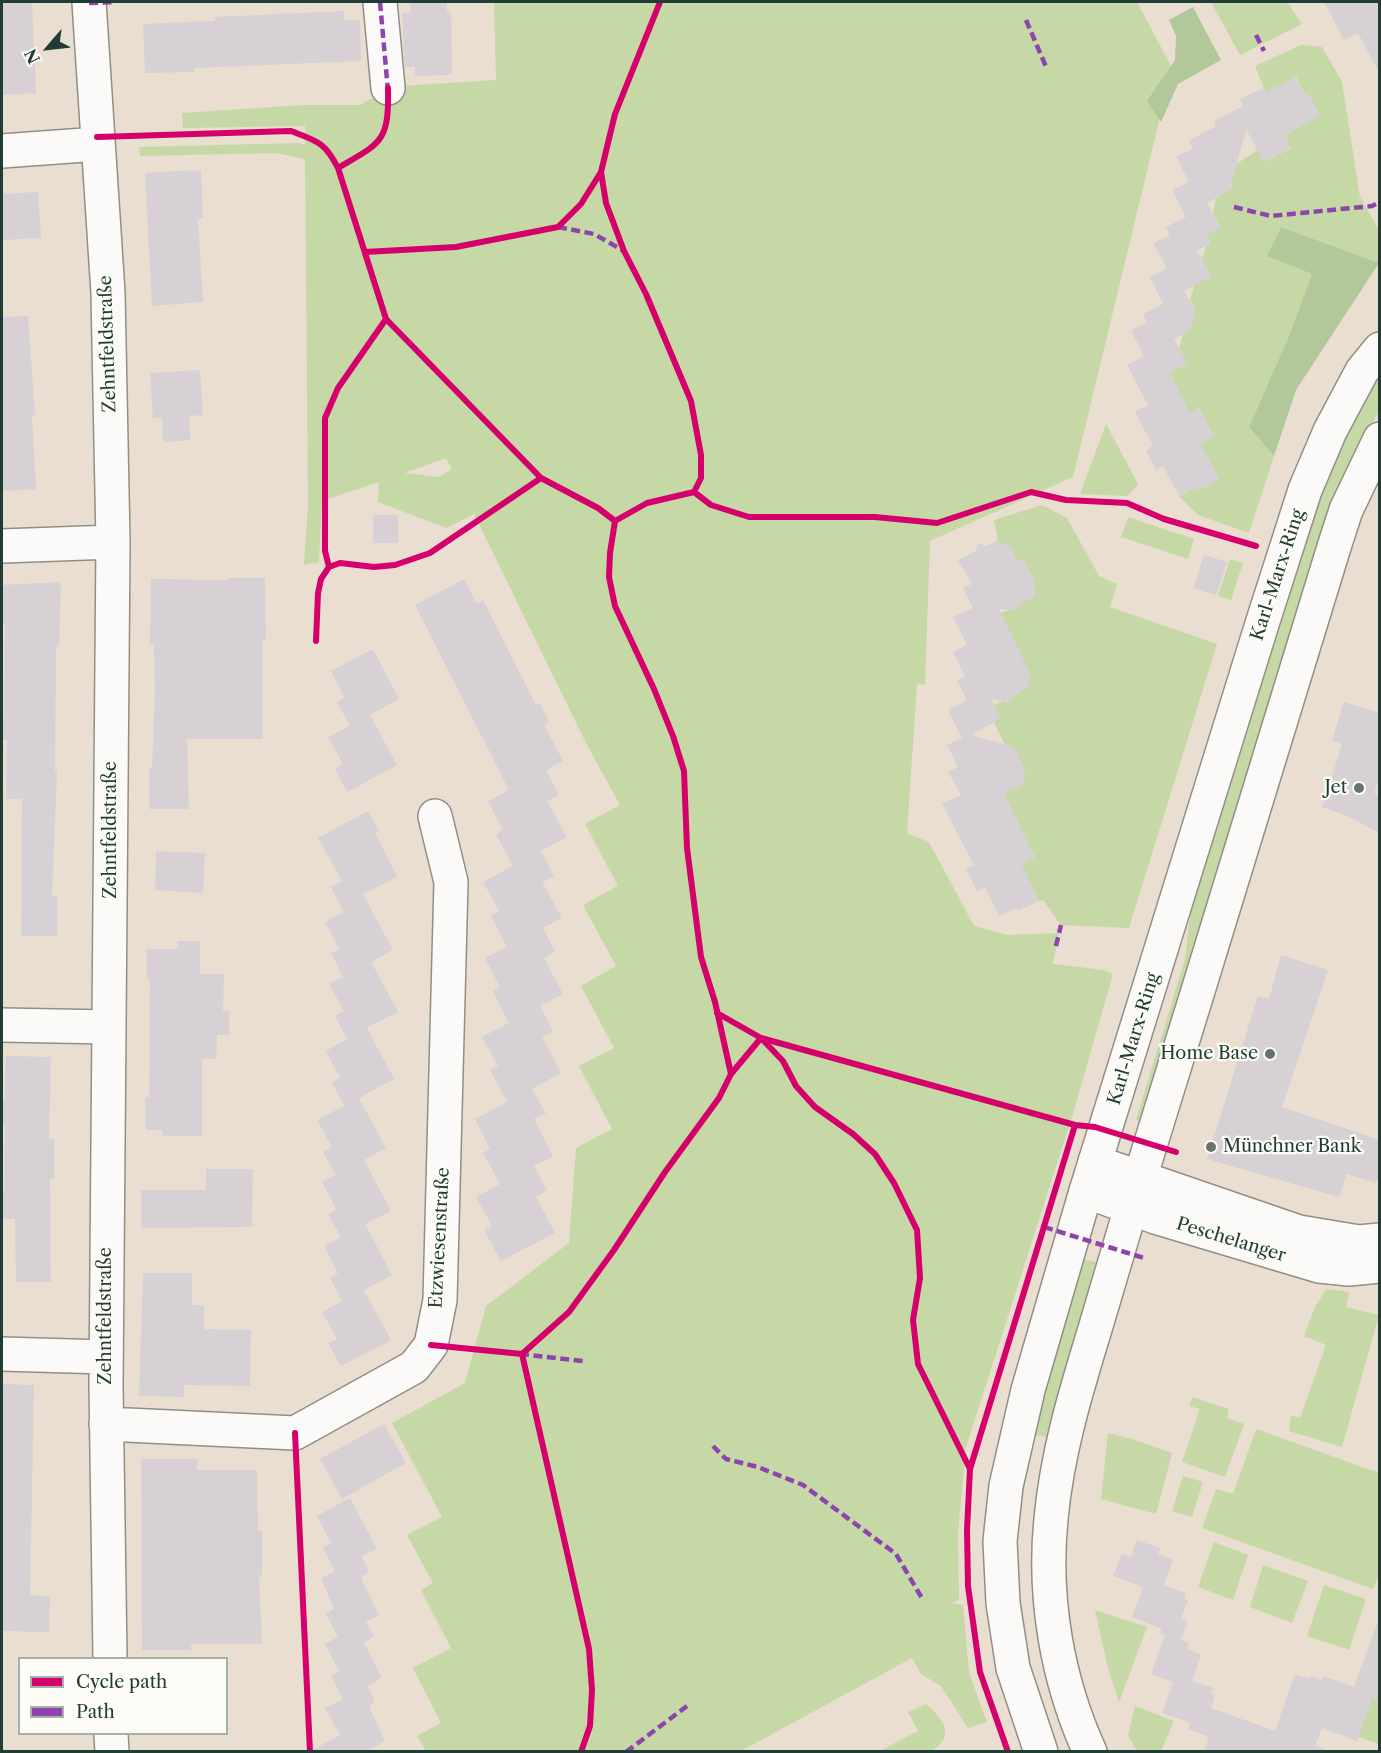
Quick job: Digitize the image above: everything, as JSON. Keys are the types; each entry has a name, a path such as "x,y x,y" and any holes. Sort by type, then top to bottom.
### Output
{"street":[{"name":"Zehntfeldstraße","path":"98,2 98,144 108,293 113,542 106,1357 110,1657"},
{"path":"380,2 388,88"},
{"path":"2,151 98,144"},
{"name":"Karl-Marx-Ring","path":"1041,1752 1013,1668 1003,1603 1000,1541 1006,1486 1028,1390 1091,1176 1305,490 1335,421 1362,371 1380,349"},
{"path":"1090,1752 1071,1698 1054,1632 1048,1566 1050,1520 1061,1448 1130,1208 1346,510 1380,439"},
{"path":"2,546 113,542"},
{"name":"Etzwiesenstraße","path":"106,1424 295,1433 414,1367 431,1345 440,1300 451,882 435,816"},
{"path":"2,1025 109,1027"},
{"name":"Peschelanger","path":"1091,1176 1140,1178 1299,1232 1359,1242 1380,1240"},
{"name":"Peschelanger","path":"1091,1176 1130,1208 1319,1266 1349,1269 1380,1266"},
{"path":"2,1354 106,1357"},
{"path":"111,1735 112,1752"}],"green space":[{"path":"494,2 1137,2 1172,68 1073,477 930,541 925,685 917,684 907,833 929,842 974,926 1008,935 1059,933 1053,964 1104,970 1113,974 1072,1117 966,1447 958,1533 959,1599 952,1603 963,1605 969,1673 987,1722 968,1728 941,1686 921,1674 912,1658 741,1751 426,1751 417,1736 441,1723 413,1668 451,1648 421,1590 433,1583 407,1535 442,1517 392,1423 465,1383 486,1306 569,1243 576,1148 612,1129 579,1066 614,1048 581,986 616,966 583,905 618,886 585,824 620,805 586,743 474,514 446,528 378,502 379,482 322,501 319,562 304,565 308,506 305,159 276,153 140,156 139,147 298,143 305,145 305,126 183,128 182,113 305,105 359,105 397,86 496,80","holes":["446,458 452,469 438,477 405,473"]},
{"path":"1211,2 1287,2 1302,24 1240,55"},
{"path":"1193,7 1221,60 1178,84 1161,122 1147,101 1175,60 1176,36 1169,20"},
{"path":"1301,45 1322,47 1342,82 1360,197 1379,230 1379,263 1281,227 1268,256 1312,274 1289,336 1249,427 1274,456 1249,533 1198,515 1179,496 1196,487 1198,490 1219,479 1200,444 1214,436 1199,408 1188,414 1169,372 1184,365 1185,360 1179,348 1183,334 1188,331 1184,323 1194,317 1196,311 1190,300 1206,246 1210,243 1206,235 1217,229 1219,225 1213,212 1216,198 1230,190 1232,185 1224,172 1258,150 1264,162 1291,148 1285,135 1320,115 1308,94 1305,95 1296,77 1266,93 1255,66"},
{"path":"1281,227 1379,263 1296,390 1274,456 1249,427 1289,336 1312,274 1267,256"},
{"path":"1377,378 1379,380 1379,411 1370,427 1143,1122 1136,1120 1185,959 1192,898 1323,485 1348,425"},
{"path":"1106,424 1138,484 1128,496 1080,494"},
{"path":"1042,505 1067,518 1099,576 1117,584 1110,607 1217,644 1129,928 1061,925 1043,900 1039,901 1021,864 1035,857 1005,798 1005,745 994,722 1000,718 994,705 1003,701 1011,702 1012,696 1027,688 1030,673 1000,630 1007,626 1001,613 1017,610 1018,604 1035,596 1035,582 1024,561 1016,559 1009,545 1001,545 994,520"},
{"path":"1128,517 1194,539 1188,559 1121,537"},
{"path":"1230,559 1243,563 1231,600 1218,596"},
{"path":"1083,1259 1100,1263 1050,1438 1032,1434"},
{"path":"1326,1289 1349,1292 1346,1307 1379,1315 1342,1447 1289,1431 1291,1415 1300,1418 1326,1345 1304,1336 1315,1307"},
{"path":"1192,1397 1229,1409 1227,1418 1244,1424 1225,1477 1182,1462 1200,1409 1189,1406"},
{"path":"1256,1429 1379,1473 1380,1571 1373,1589 1202,1528 1216,1489 1233,1494"},
{"path":"1108,1433 1172,1453 1156,1514 1101,1499"},
{"path":"1183,1476 1203,1482 1192,1517 1172,1511"},
{"path":"1214,1542 1248,1555 1233,1600 1198,1587"},
{"path":"1263,1565 1308,1581 1292,1623 1250,1607"},
{"path":"1324,1585 1366,1599 1349,1650 1307,1636"},
{"path":"1095,1610 1147,1627 1119,1702 1108,1668"},
{"path":"1372,1698 1379,1701 1379,1744 1358,1737"},
{"path":"926,1704 945,1727 944,1738 939,1745 929,1752 880,1751 918,1731 908,1712"},
{"path":"1135,1706 1174,1721 1161,1751 1137,1751 1128,1735"}],"building":[{"path":"2,2 32,2 36,93 2,95"},
{"path":"410,2 447,2 447,12 451,12 452,73 449,75 415,76 415,67 405,67 402,13 410,13"},
{"path":"1324,2 1380,2 1380,74 1358,33 1344,40"},
{"path":"344,11 344,20 360,20 361,61 194,68 195,72 145,73 143,24 215,21 215,17"},
{"path":"1295,77 1320,115 1285,135 1291,147 1264,162 1246,129 1230,190 1207,203 1221,228 1206,235 1210,244 1197,250 1212,276 1184,291 1196,311 1190,330 1174,339 1187,363 1169,372 1190,413 1199,408 1214,436 1200,444 1219,479 1198,490 1196,487 1179,496 1163,466 1156,470 1146,450 1153,446 1135,412 1148,405 1127,365 1144,356 1131,330 1147,323 1143,314 1163,304 1150,277 1167,268 1153,243 1170,236 1166,227 1186,217 1172,190 1189,182 1176,156 1193,149 1189,141 1216,126 1214,121 1243,106 1240,99 1263,88 1266,93"},
{"path":"201,170 203,218 198,219 203,302 152,306 145,173"},
{"path":"38,192 41,238 2,240 2,194"},
{"path":"28,316 35,415 32,415 36,489 2,491 2,317"},
{"path":"200,370 203,415 189,416 190,440 163,442 162,418 153,418 150,373"},
{"path":"373,515 398,515 398,543 373,543"},
{"path":"998,540 1001,545 1009,545 1016,559 1024,561 1035,582 1035,596 1018,604 1018,610 999,609 1030,673 1027,688 1012,696 1011,702 991,699 1001,718 972,735 1014,747 1025,769 1024,784 1004,793 1035,857 1021,864 1039,901 1018,911 1016,908 999,916 985,887 977,891 966,869 974,865 942,804 961,795 948,772 958,767 947,745 962,738 948,710 967,700 957,680 965,676 953,652 967,645 953,617 973,608 963,588 972,584 958,560 976,551 978,543 986,546"},
{"path":"1204,555 1227,562 1216,595 1193,588"},
{"path":"227,578 265,578 263,739 187,739 189,809 149,809 149,767 152,768 155,690 154,645 150,645 151,579 227,580"},
{"path":"464,579 477,604 483,600 536,705 540,703 549,722 544,725 563,761 546,770 559,795 547,801 567,837 541,851 554,876 542,882 562,918 543,928 555,952 544,958 563,994 540,1006 553,1031 542,1037 561,1073 532,1089 546,1113 534,1119 553,1156 534,1166 547,1190 536,1197 555,1233 501,1261 484,1230 492,1226 476,1197 500,1184 483,1153 490,1149 475,1119 507,1102 490,1070 498,1066 482,1037 509,1023 493,991 500,987 485,958 507,947 491,915 499,911 483,882 513,866 496,834 503,830 488,801 509,790 415,605"},
{"path":"61,582 59,647 56,647 55,771 57,771 52,896 57,896 57,936 21,936 22,799 6,799 7,740 3,740 5,623 2,623 2,585"},
{"path":"373,649 399,699 370,715 397,765 347,792 335,769 343,764 328,737 350,726 337,702 345,698 331,671"},
{"path":"1344,702 1380,713 1380,775 1374,793 1380,796 1380,833 1347,816 1322,807 1342,744 1332,740"},
{"path":"368,811 379,831 375,833 397,877 363,894 393,950 371,962 398,1012 367,1028 394,1079 359,1098 386,1148 364,1160 391,1211 365,1224 392,1275 364,1290 391,1340 341,1366 328,1343 337,1339 322,1312 342,1301 330,1278 338,1273 324,1246 341,1237 328,1214 336,1209 322,1182 336,1175 323,1152 332,1147 317,1120 344,1106 332,1082 340,1078 326,1051 347,1039 335,1016 344,1011 329,984 343,977 331,953 339,949 325,922 344,912 331,887 342,881 318,838"},
{"path":"156,851 205,853 203,893 155,890"},
{"path":"177,941 200,941 200,974 224,974 223,1011 229,1011 229,1035 217,1035 216,1059 202,1059 202,1136 162,1136 162,1130 146,1130 145,1097 149,1097 150,979 147,979 147,949 178,949"},
{"name":"Home Base","path":"1281,955 1328,970 1282,1107 1380,1140 1380,1171 1376,1183 1347,1174 1339,1197 1207,1159 1258,996 1269,999"},
{"path":"6,1056 51,1057 49,1139 54,1139 54,1179 50,1179 51,1282 16,1282 15,1219 2,1219 5,1125 2,1125 2,1100 5,1100"},
{"path":"206,1169 253,1169 252,1227 141,1228 141,1190 206,1190"},
{"path":"143,1273 192,1273 192,1305 204,1305 204,1329 251,1330 250,1386 184,1385 184,1397 139,1396"},
{"path":"2,1384 34,1385 30,1595 50,1596 49,1632 2,1631"},
{"path":"384,1424 406,1463 342,1499 320,1459"},
{"path":"141,1459 198,1459 197,1470 257,1470 258,1531 262,1531 262,1575 259,1575 262,1644 191,1644 191,1650 142,1650"},
{"path":"350,1498 377,1549 362,1556 369,1571 361,1578 379,1615 366,1622 374,1636 364,1643 382,1678 367,1686 375,1702 369,1706 385,1741 366,1752 309,1752 340,1735 325,1708 343,1699 331,1676 339,1671 325,1644 338,1637 326,1614 334,1609 321,1578 335,1571 323,1547 331,1543 317,1516"},
{"path":"1137,1540 1160,1548 1158,1554 1173,1560 1164,1585 1186,1593 1184,1599 1188,1600 1181,1619 1188,1621 1181,1640 1160,1633 1162,1629 1132,1617 1143,1587 1113,1576 1122,1553 1131,1557"},
{"path":"1377,1624 1380,1624 1380,1701 1372,1698 1357,1741 1322,1728 1315,1746 1324,1749 1324,1752 1204,1752 1209,1737 1188,1729 1191,1723 1162,1713 1173,1682 1151,1674 1165,1635 1189,1643 1187,1649 1201,1655 1192,1681 1213,1688 1211,1694 1215,1695 1211,1708 1275,1731 1295,1674 1309,1679 1310,1676 1322,1680 1323,1676 1354,1687"}],"marked path":[{"path":"89,3 115,2"},
{"path":"380,2 388,91"},
{"path":"1026,20 1047,69"},
{"path":"1256,35 1264,51"},
{"path":"1234,207 1271,216 1372,206 1380,202"},
{"path":"558,227 594,234 624,251"},
{"path":"1056,946 1061,925"},
{"path":"1044,1227 1144,1258"},
{"path":"520,1354 583,1361"},
{"path":"713,1446 726,1459 758,1467 803,1485 896,1554 923,1600"},
{"path":"626,1752 687,1706"}],"cycle path":[{"path":"615,521 647,503 694,492 701,478 701,455 691,401 646,294 624,251 606,203 601,172 615,114 660,2"},
{"path":"338,168 365,152 380,138 387,120 388,88"},
{"path":"97,137 291,131 319,144 329,153 338,168 386,319 541,478 598,508 615,521"},
{"path":"365,252 456,247 558,227 581,204 601,172"},
{"path":"329,567 325,551 325,418 338,388 386,319"},
{"path":"316,641 318,593 321,579 329,567 340,563 374,567 395,565 430,553 541,478"},
{"path":"694,492 711,505 749,517 875,517 937,523 1031,492 1066,500 1127,503 1164,519 1256,546"},
{"path":"615,521 609,577 615,606 654,689 684,771 687,848 701,957 715,1002 731,1074"},
{"path":"717,1013 761,1038 1075,1125 1095,1127 1176,1152"},
{"path":"431,1345 522,1354 569,1312 719,1098 731,1074 761,1038 783,1061 796,1086 815,1107 853,1134 875,1154 894,1183 917,1230 920,1278 913,1320 918,1364 970,1469"},
{"path":"1008,1752 980,1672 968,1586 967,1530 970,1469 1075,1125"},
{"path":"522,1354 589,1649 592,1690 590,1726 581,1752"},
{"path":"295,1433 310,1752"}],"place":[{"name":"Jet","path":"1359,788"},
{"name":"Home Base","path":"1270,1054"},
{"name":"Münchner Bank","path":"1211,1147"}]}
